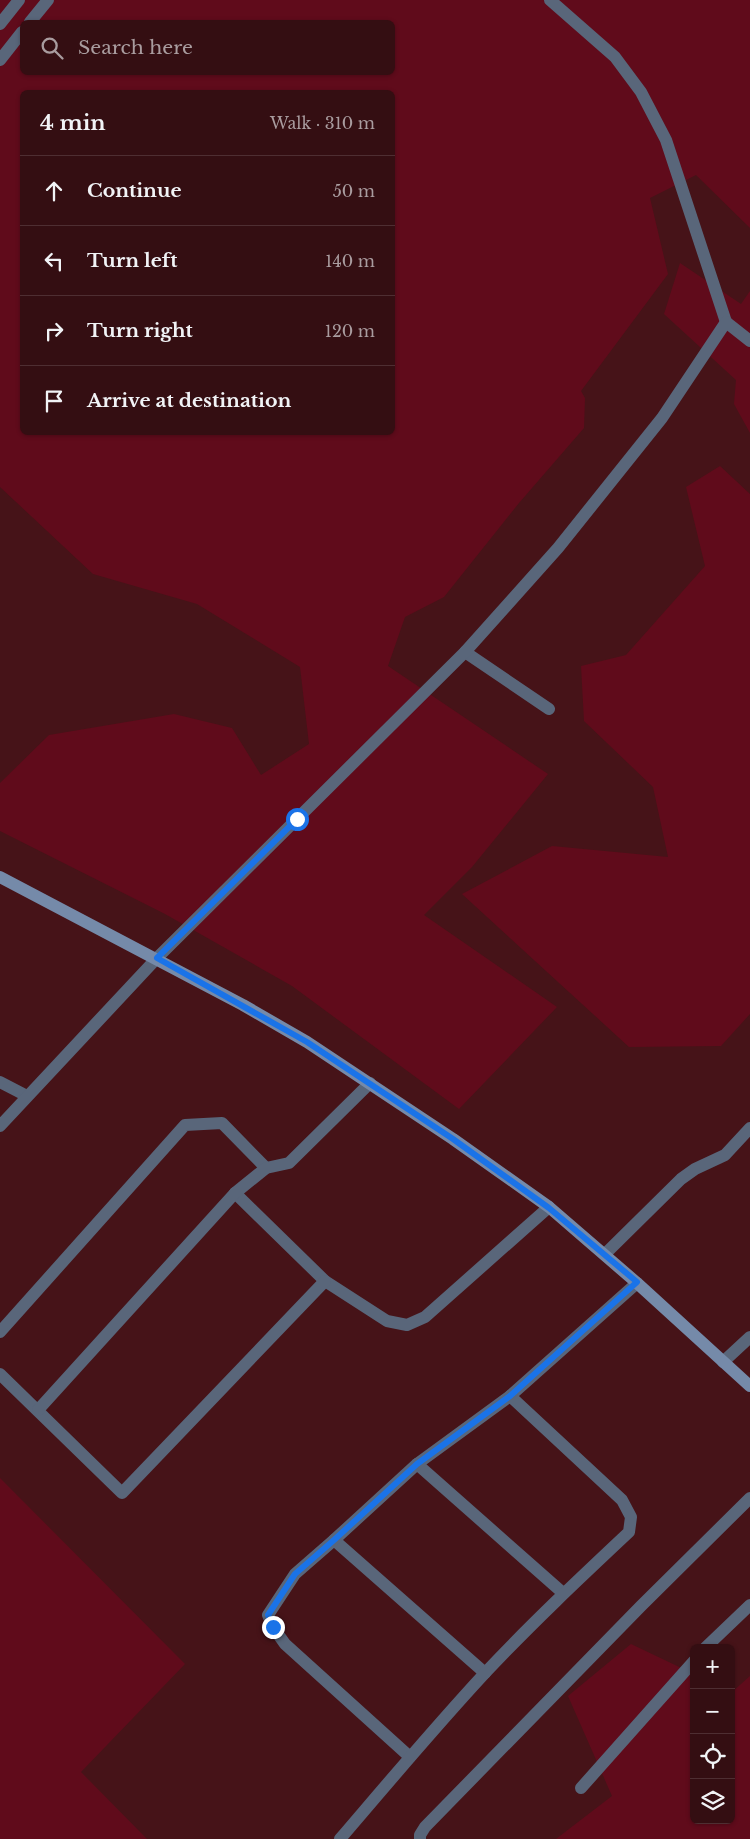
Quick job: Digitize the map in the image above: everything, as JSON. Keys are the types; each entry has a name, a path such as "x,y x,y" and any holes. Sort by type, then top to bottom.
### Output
{"main road":[{"path":"0,877 157,958 299,1038 453,1139 549,1208 605,1254 750,1386"}],"street":[{"path":"0,24 19,0"},
{"path":"32,20 48,0"},
{"path":"550,0 615,57 641,92 666,140 726,322 750,341"},
{"path":"0,60 20,35"},
{"path":"0,1126 157,958 465,652 558,548 662,418 726,322"},
{"path":"465,652 549,709"},
{"path":"0,1082 27,1096"},
{"path":"38,1410 235,1193 266,1168 289,1163 370,1083"},
{"path":"0,1332 185,1125 222,1123 266,1168"},
{"path":"605,1254 681,1179 695,1169 725,1155 750,1128"},
{"path":"235,1193 325,1281 387,1321 407,1325 425,1317 549,1208"},
{"path":"0,1374 122,1493 325,1281"},
{"path":"410,1757 285,1644 273,1627 268,1615 295,1574 417,1464 510,1396 637,1282"},
{"path":"723,1362 750,1337"},
{"path":"340,1839 410,1757 486,1673 563,1593 628,1532 631,1518 622,1500 510,1396"},
{"path":"417,1464 563,1593"},
{"path":"420,1839 420,1834 425,1827 634,1613 750,1498"},
{"path":"334,1540 486,1673"},
{"path":"709,1644 750,1605"},
{"path":"581,1788 690,1665"}],"shaded area":[{"path":"0,0 750,0 750,228 696,175 650,198 668,274 581,391 585,398 584,428 519,503 444,597 405,617 388,666 548,774 472,867 424,915 557,1007 459,1109 292,986 165,914 0,831 0,783 49,735 174,714 232,728 261,775 309,744 300,667 197,604 93,574 0,487"},
{"path":"680,263 741,304 750,291 750,433 734,404 736,380 664,314"},
{"path":"720,466 750,494 750,1014 721,1046 629,1047 462,894 552,846 668,857 653,787 584,721 581,666 626,655 705,566 686,487"},
{"path":"0,1478 185,1664 81,1772 147,1839 0,1839"},
{"path":"631,1644 690,1672 690,1824 735,1824 735,1689 750,1676 750,1839 556,1839 612,1796 568,1696"}],"route":[{"path":"273,1627 268,1615 295,1574 417,1464 510,1396 637,1282 549,1208 453,1139 307,1042 157,958 297,819"}]}
